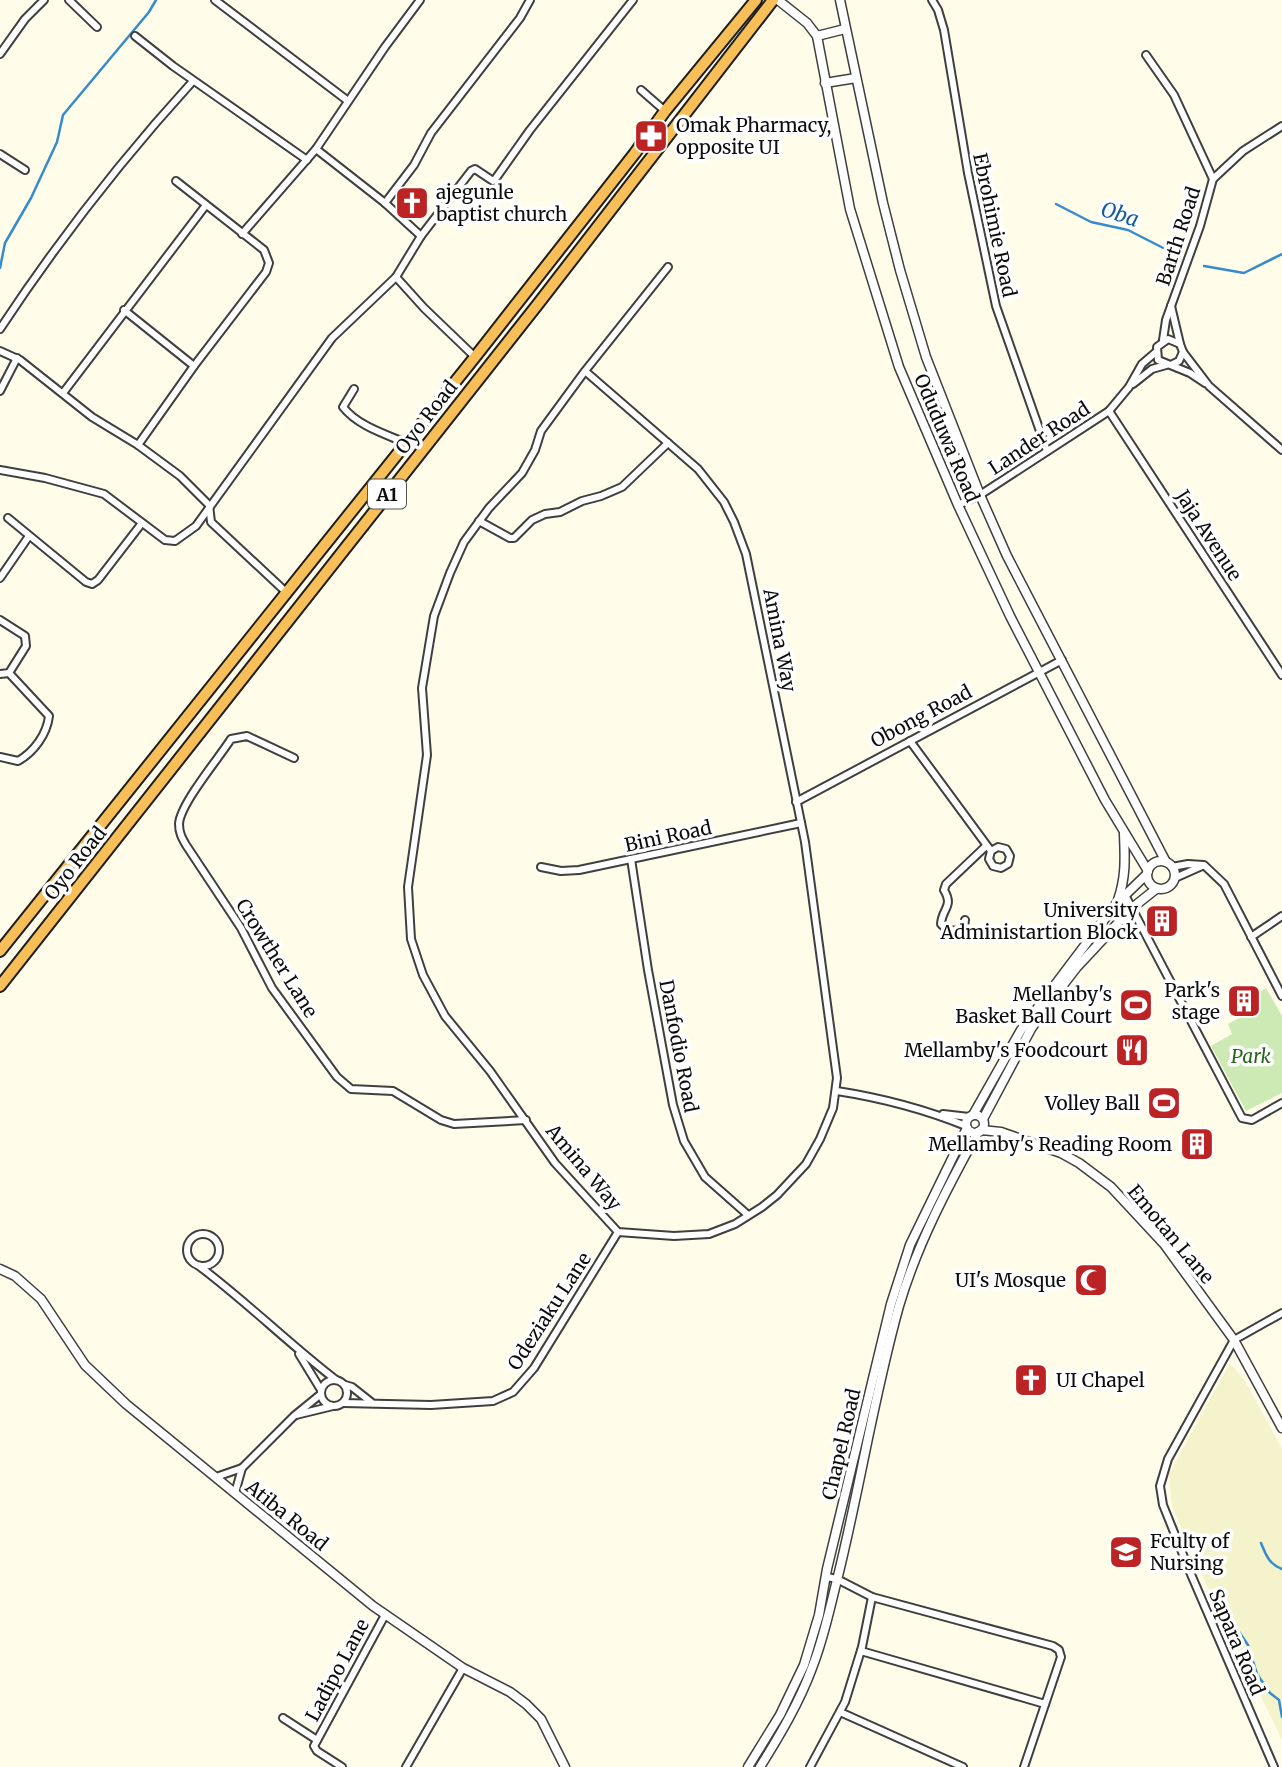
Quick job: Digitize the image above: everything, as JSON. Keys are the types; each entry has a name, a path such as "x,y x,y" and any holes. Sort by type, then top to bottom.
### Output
{"highway":[{"name":"Oyo Road","path":"0,951 549,264 665,111 756,0"},
{"name":"Oyo Road","path":"0,986 775,0"},
{"path":"549,264 561,273"}],"street":[{"path":"0,54 25,19 44,0"},
{"path":"69,0 97,27"},
{"path":"215,0 348,101"},
{"path":"242,234 316,149 420,0"},
{"path":"384,203 414,165 431,133 520,18 530,0"},
{"path":"0,470 45,478 104,494 165,540 175,541 196,526 332,338 396,277 421,236 471,171 475,169 493,181 496,178 538,119 634,0"},
{"path":"775,0 807,23 817,36 845,29"},
{"name":"Oduduwa Road","path":"841,0 883,203 926,357 1007,556 1169,864"},
{"name":"Ebrohimie Road","path":"932,0 944,30 966,160 996,306 1047,451"},
{"path":"135,36 193,81 307,160"},
{"name":"Oduduwa Road","path":"817,36 849,209 899,367 958,505 1010,616 1105,800 1147,873"},
{"path":"1146,55 1174,95 1213,180"},
{"path":"825,83 856,78"},
{"path":"0,329 54,250 115,171 193,81"},
{"path":"640,90 665,111"},
{"name":"Barth Road","path":"1163,340 1166,320 1213,180 1243,151 1282,126"},
{"path":"316,149 421,236"},
{"path":"0,154 25,170"},
{"path":"138,445 266,272 269,262 264,250 176,181"},
{"path":"63,393 206,205"},
{"name":"Amina Way","path":"585,371 698,469 715,489 734,522 746,554 801,823 820,939 837,1091 833,1108 806,1164 777,1195 735,1224 709,1234 674,1236 618,1232 555,1163 526,1120 444,1016 423,975 411,939 408,887 427,754 422,688 434,616 464,542 522,473 535,450 541,431 585,371 668,267"},
{"path":"396,277 424,308 475,356"},
{"name":"Barth Road","path":"1171,306 1180,344"},
{"path":"124,310 194,366"},
{"path":"1209,386 1180,344 1172,339 1163,340 1156,352 1158,360 1190,373 1209,386 1282,450"},
{"path":"0,351 17,358 92,417 138,445 180,476 209,505 211,522 287,593"},
{"name":"Lander Road","path":"958,505 980,495 1109,411 1129,387 1142,364 1156,352"},
{"path":"1169,365 1179,361 1183,352"},
{"path":"0,391 17,358"},
{"name":"Lander Road","path":"1129,387 1152,369 1169,365"},
{"path":"354,389 343,407 348,413 376,430 406,443"},
{"name":"Jaja Avenue","path":"1109,411 1282,676"},
{"path":"479,522 514,538 532,520 545,513 560,512 622,487 668,443"},
{"path":"8,518 92,584 98,580 142,523"},
{"path":"0,578 29,536"},
{"path":"0,620 25,636 26,646 9,673"},
{"name":"Obong Road","path":"796,802 1062,660"},
{"path":"0,674 9,673"},
{"path":"0,757 18,761 26,757 44,735 49,716 9,673"},
{"name":"Crowther Lane","path":"293,758 247,736 231,739 187,803 179,823 179,833 241,928 272,988 337,1077 351,1089 393,1091 440,1120 454,1124 526,1120"},
{"path":"910,741 989,849 946,884 944,890 949,904 942,914 942,924 947,930 959,931 964,927 965,920"},
{"name":"Bini Road","path":"541,867 561,871 579,870 801,823"},
{"path":"1116,904 1124,883 1126,867 1124,831"},
{"name":"Danfodio Road","path":"631,859 670,1091 684,1142 705,1177 748,1215"},
{"path":"1204,865 1175,878 1167,888 1156,889 1149,883 1147,873 1153,864 1204,865 1224,884 1282,996"},
{"path":"1169,864 1175,878"},
{"name":"Chapel Road","path":"748,1767 780,1715 804,1665 891,1304 910,1245 969,1121 1021,1030 1116,904 1147,873"},
{"name":"Chapel Road","path":"760,1767 789,1721 812,1668 829,1618 899,1306 915,1258 949,1185 1031,1029 1077,967 1132,908 1156,889"},
{"path":"1125,895 1242,1118 1252,1120 1282,1104"},
{"path":"1251,937 1282,916"},
{"path":"837,1091 969,1121 979,1115 981,1126 972,1132 969,1121"},
{"name":"Emotan Lane","path":"981,1126 1061,1153 1111,1187 1164,1244 1234,1340 1282,1428"},
{"name":"Odeziaku Lane","path":"343,1403 431,1405 493,1401 513,1392 534,1368 618,1232"},
{"path":"199,1266 211,1264 219,1254 217,1242 207,1234 194,1236 187,1246 189,1259 239,1296 296,1349 336,1380 352,1387 373,1403"},
{"name":"Atiba Road","path":"0,1269 15,1276 41,1298 85,1365 103,1384 385,1615 463,1668 510,1692 526,1704 541,1719 565,1767"},
{"path":"1234,1340 1282,1313"},
{"name":"Sapara Road","path":"1234,1340 1168,1459 1161,1479 1161,1496 1189,1572 1274,1767"},
{"path":"296,1349 323,1399 333,1406"},
{"path":"216,1477 242,1468 321,1392 324,1384 336,1380"},
{"path":"294,1416 343,1403 347,1394 345,1385"},
{"path":"235,1493 242,1468"},
{"path":"827,1577 837,1579 872,1597 1054,1646 1059,1650 1061,1657 1024,1767"},
{"path":"810,1767 840,1712 861,1651 872,1597"},
{"name":"Ladipo Lane","path":"342,1767 317,1751 314,1746 385,1615"},
{"path":"861,1651 1045,1704"},
{"path":"406,1767 463,1668"},
{"path":"840,1712 963,1767"},
{"path":"284,1718 317,1740"}],"shaded area":[{"path":"1230,1363 1244,1379 1282,1449 1282,1740 1207,1586 1172,1506 1169,1474"}],"green space":[{"name":"Park","path":"1266,988 1282,1016 1282,1093 1246,1111 1211,1046 1232,1034 1228,1024 1258,1008 1253,996"},
{"name":"Mellanby's Basket Ball Court","path":"1145,991 1153,1007 1128,1020 1120,1004"},
{"name":"Volley Ball","path":"1172,1093 1177,1102 1157,1113 1152,1103"}],"waterway":[{"path":"0,268 5,243 31,198 57,142 63,115 149,12 156,0"},
{"name":"Oba","path":"1056,204 1091,222 1128,230 1175,254"},
{"name":"Oba","path":"1204,266 1244,273 1282,254"},
{"path":"1261,1543 1271,1562 1282,1569"},
{"path":"1219,1621 1233,1623 1248,1645 1257,1674 1270,1693 1279,1700 1282,1717"}],"place":[{"name":"Omak Pharmacy, opposite UI","path":"651,136"},
{"name":"ajegunle baptist church","path":"412,203"},
{"name":"University Administartion Block","path":"1162,921"},
{"name":"Park's stage","path":"1244,1001"},
{"name":"Mellanby's Basket Ball Court","path":"1136,1005"},
{"name":"Mellamby's Foodcourt","path":"1132,1050"},
{"name":"Volley Ball","path":"1164,1103"},
{"name":"Mellamby's Reading Room","path":"1197,1144"},
{"name":"UI's Mosque","path":"1091,1280"},
{"name":"UI Chapel","path":"1031,1380"},
{"name":"Fculty of Nursing","path":"1126,1552"}]}
